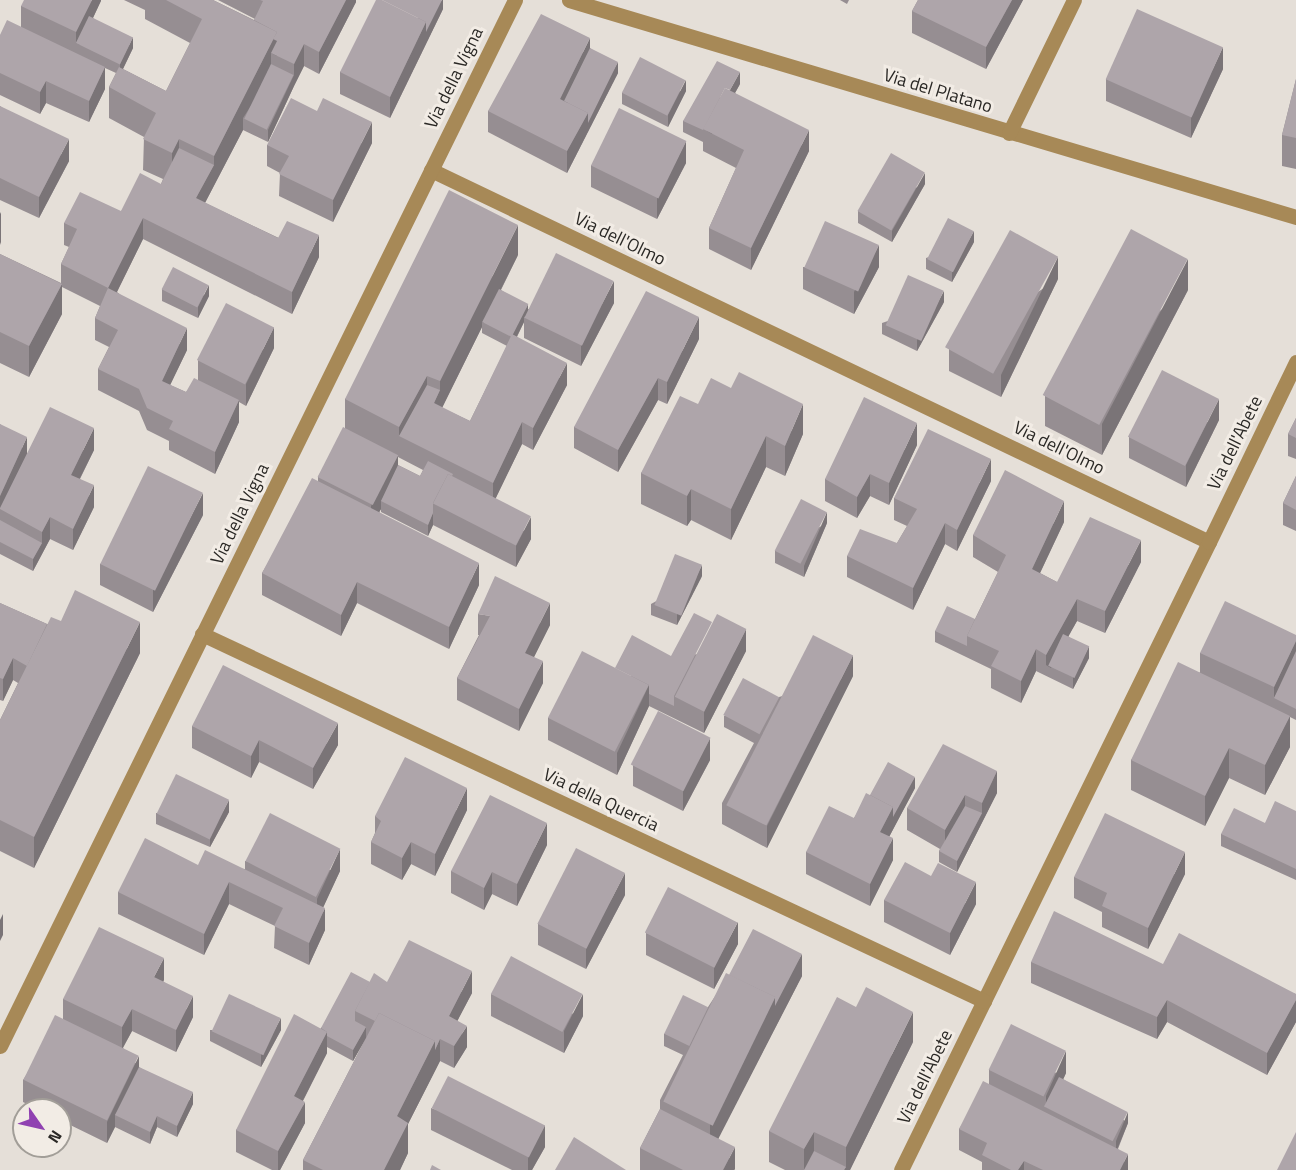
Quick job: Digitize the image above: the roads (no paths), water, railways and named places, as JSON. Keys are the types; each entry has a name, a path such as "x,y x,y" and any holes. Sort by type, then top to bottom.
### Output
{"street":[{"name":"Via della Vigna","path":"0,1046 515,0"},
{"name":"Via del Platano","path":"569,0 1296,217"},
{"path":"1009,133 1074,0"},
{"name":"Via dell'Olmo","path":"431,170 1209,542"},
{"name":"Via dell'Abete","path":"1209,542 1296,362"},
{"path":"984,1000 1209,542"},
{"name":"Via della Quercia","path":"202,634 984,1000"},
{"name":"Via dell'Abete","path":"901,1170 984,1000"}]}
